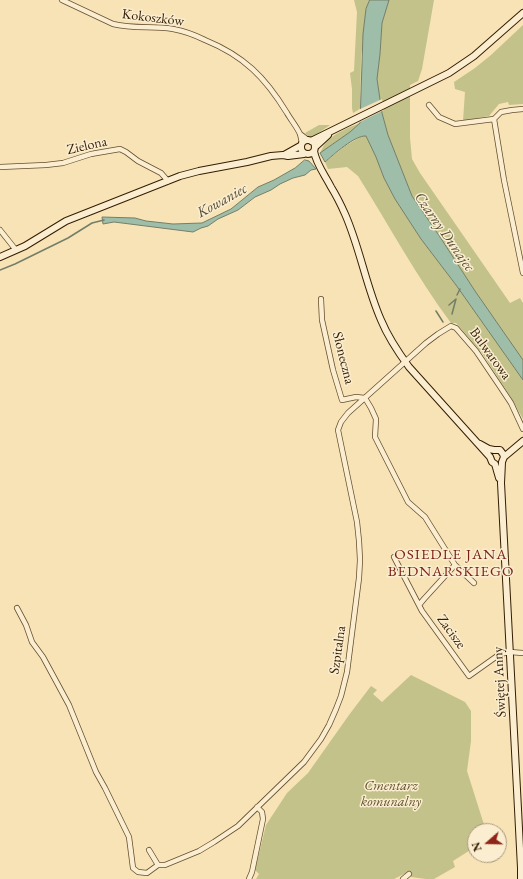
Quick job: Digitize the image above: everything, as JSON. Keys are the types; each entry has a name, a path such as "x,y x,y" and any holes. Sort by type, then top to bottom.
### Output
{"street":[{"name":"Kokoszków","path":"62,0 113,24 122,26 174,29 221,46 244,61 266,82 305,143"},
{"path":"283,155 430,83 449,72 474,56 523,13"},
{"path":"429,104 439,117 455,124 494,119 501,112 523,109"},
{"path":"494,119 504,180 523,273"},
{"path":"0,257 16,250 66,221 180,176 271,156 311,154 331,132"},
{"path":"305,143 314,144 318,163 346,216 381,321 391,340 406,362 490,457 492,462 499,464 523,441"},
{"path":"305,143 301,150 318,163"},
{"name":"Zielona","path":"0,167 63,163 91,154 120,150 161,173 168,181"},
{"path":"0,230 16,250"},
{"name":"Słoneczna","path":"321,299 322,320 333,370 342,400 356,397 365,398"},
{"name":"Bulwarowa","path":"406,362 438,334 451,326 456,328 476,351 511,403 523,429"},
{"name":"Szpitalna","path":"17,608 26,625 32,642 43,657 69,706 96,772 129,836 133,868 138,872 147,873 158,865 165,865 199,851 214,842 238,826 304,762 315,748 332,719 339,703 348,668 359,578 360,541 338,430 343,418 406,362"},
{"path":"365,398 376,419 375,437 408,502 425,516 455,565 474,584"},
{"path":"473,439 485,447 503,454 503,460"},
{"path":"490,457 491,453 523,441"},
{"name":"Świętej Anny","path":"503,460 500,483 522,876"},
{"name":"Świętej Anny","path":"495,464 500,483"},
{"name":"Zacisze","path":"394,557 418,605 469,676 500,654 510,652"},
{"path":"418,605 455,565"},
{"path":"510,652 523,653"},
{"path":"249,879 252,872 262,819 262,812 257,807"},
{"path":"149,850 158,865"},
{"path":"403,879 409,874"}],"green space":[{"path":"354,0 370,0 366,9 361,58 360,109 353,113 350,73 354,71 357,12"},
{"path":"389,0 434,0 422,69 418,81 410,85 410,138 412,159 420,173 510,303 520,298 523,303 523,360 412,196 388,135 382,113 377,79 382,23"},
{"path":"523,25 523,104 509,105 508,102 499,104 489,116 463,121 465,92 455,89 454,82 491,55"},
{"path":"360,123 320,153 324,145 332,137 341,131"},
{"path":"319,125 330,125 314,136 308,136 305,133"},
{"path":"362,136 366,136 376,156 384,178 395,199 421,239 456,285 523,380 523,419 482,353 456,323 451,323 438,305 414,269 358,176 347,167 328,169 325,162 345,146"},
{"name":"Cmentarz komunalny","path":"411,675 465,702 471,711 471,741 467,771 483,823 467,823 467,852 453,861 455,867 434,879 411,877 408,872 394,879 256,879 259,874 255,870 266,825 287,793 308,773 371,686 377,690 373,694 382,702"}],"shaded area":[{"path":"370,0 389,0 382,23 377,79 382,113 388,135 412,196 523,360 523,380 456,285 421,239 395,199 384,178 366,136 350,142 325,162 320,153 360,123 363,34 366,9"},
{"path":"305,160 309,161 316,169 311,170 305,175 293,178 280,184 255,197 238,210 193,232 114,222 103,224 102,217 135,218 146,221 173,224 202,223 231,209 258,187 295,168"}],"pier":[{"path":"382,99 384,110 356,124 358,122 358,110"}],"waterway":[{"name":"Kowaniec","path":"0,270 68,238 92,223 104,220"},
{"path":"457,295 460,289"},
{"path":"449,305 456,299"},
{"path":"452,314 456,299"},
{"path":"436,311 443,322"}],"district":[{"name":"OSIEDLE JANA BEDNARSKIEGO","path":"451,564"}],"water label":[{"name":"Czarny Dunajec","path":"444,232"}]}
